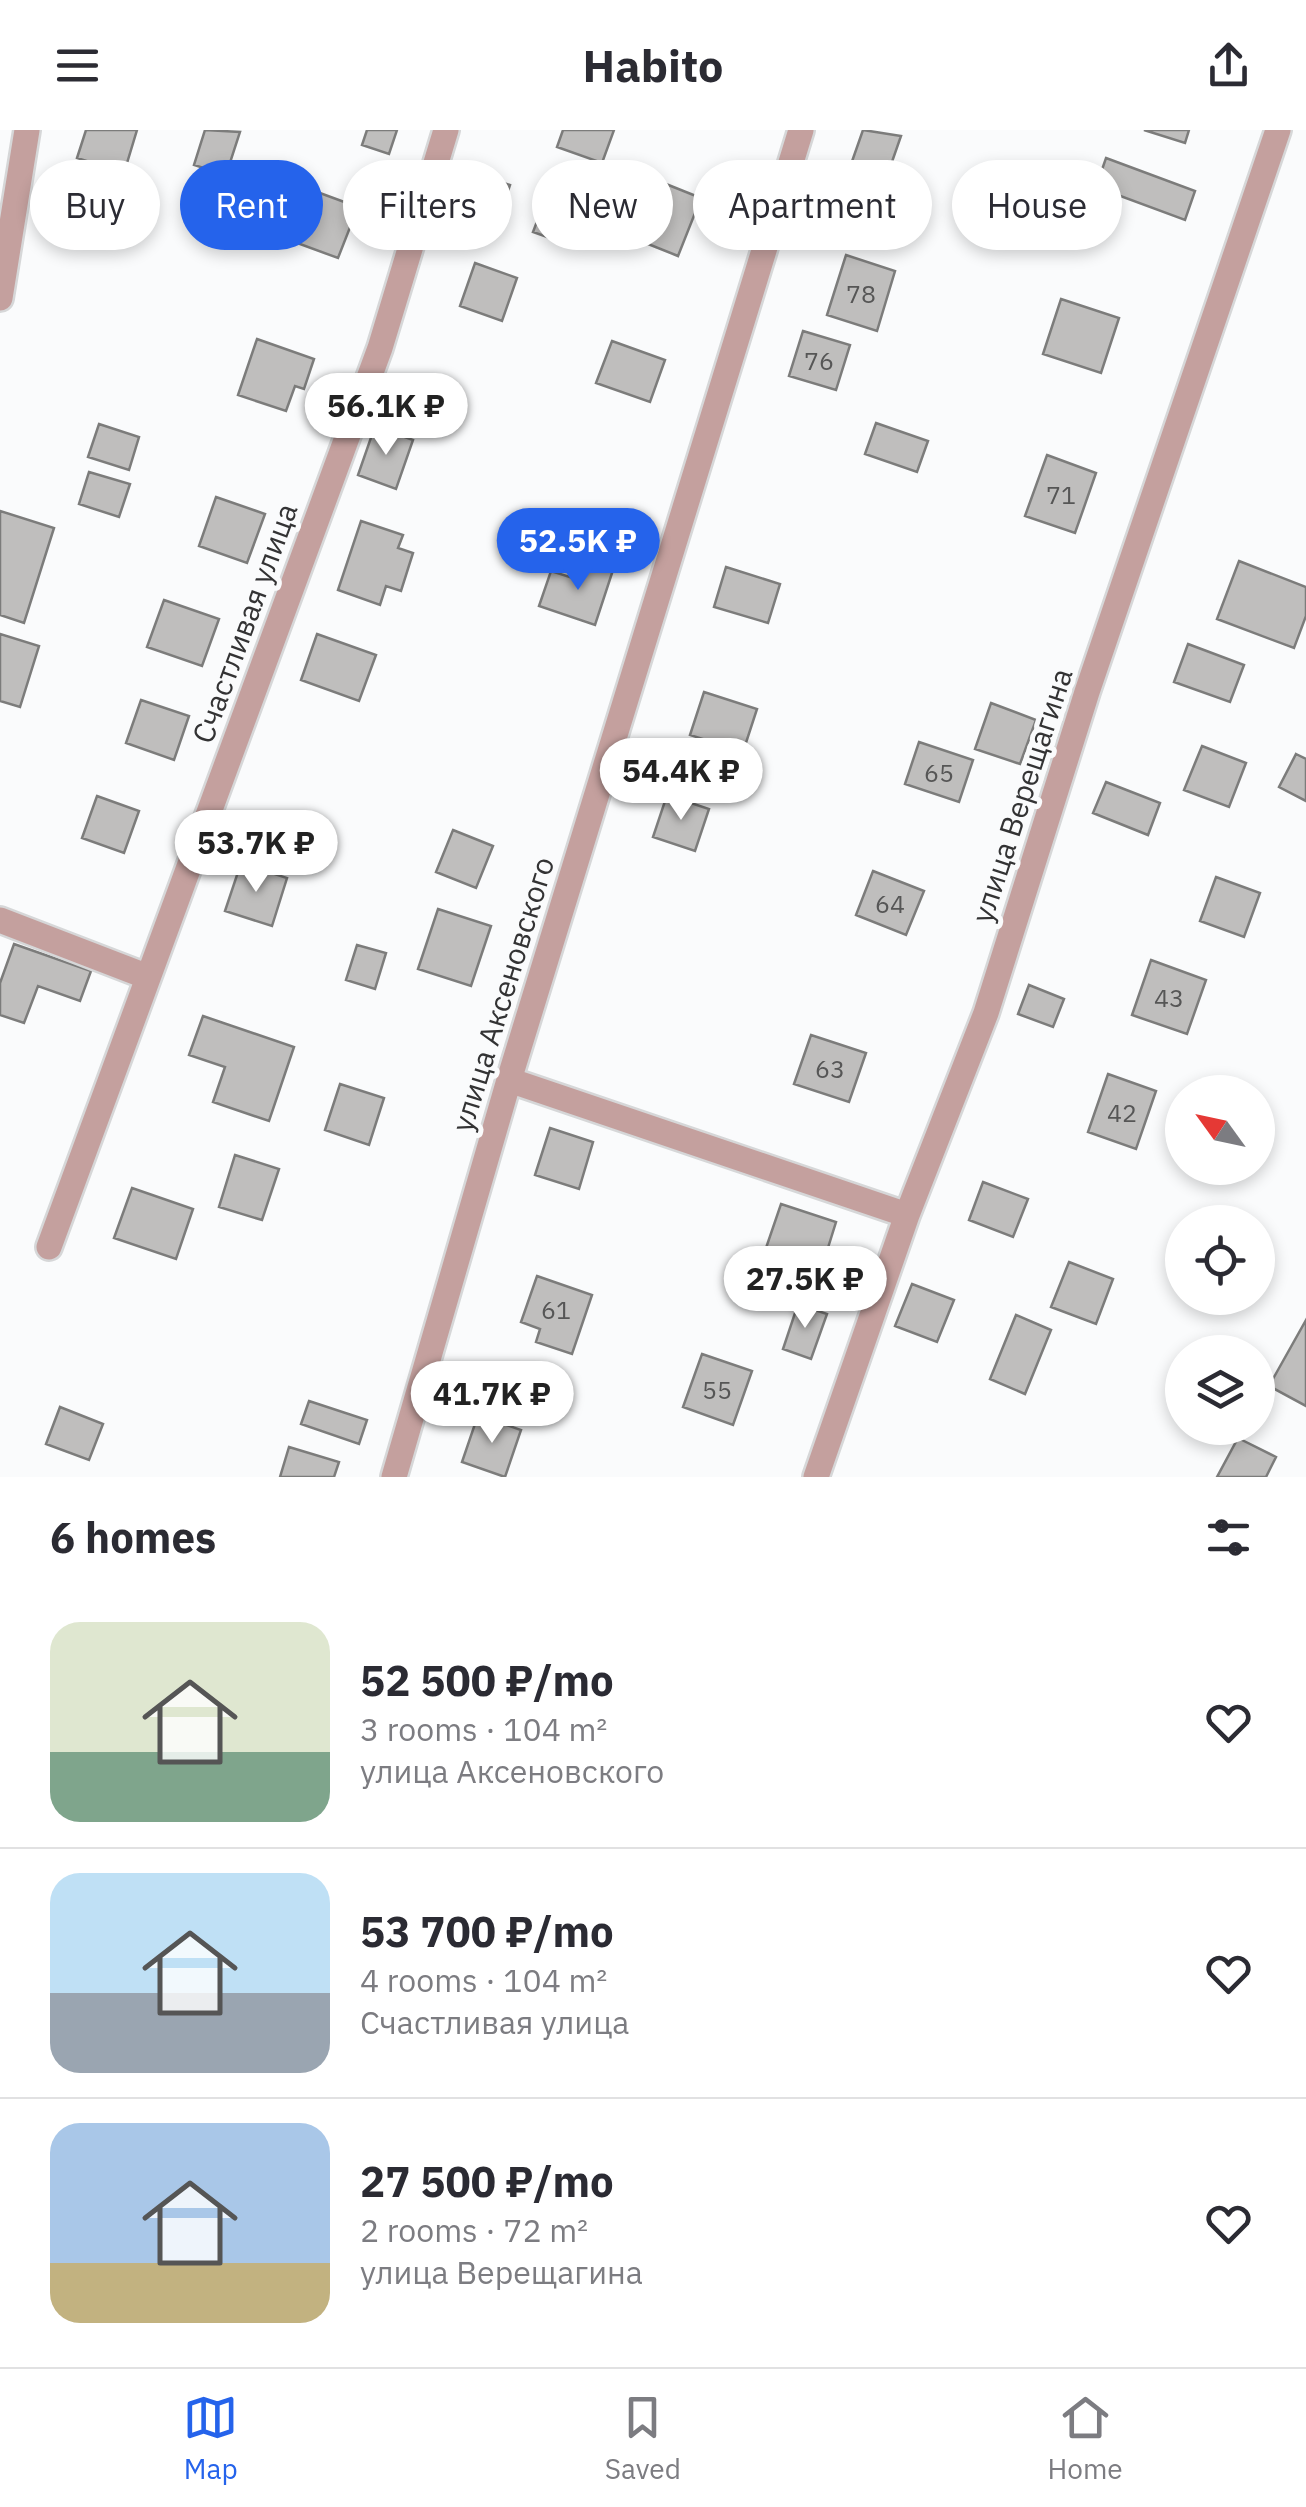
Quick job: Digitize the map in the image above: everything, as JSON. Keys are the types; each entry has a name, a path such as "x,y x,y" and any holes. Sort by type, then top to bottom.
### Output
{"street":[{"path":"0,298 27,130"},
{"name":"Счастливая улица","path":"49,1247 380,348 446,130"},
{"name":"улица Аксеновского","path":"394,1477 509,1080 801,130"},
{"name":"улица Верещагина","path":"816,1477 907,1215 986,1014 1088,692 1278,130"},
{"path":"0,920 148,976"},
{"path":"509,1080 907,1215"}],"building":[{"path":"86,130 137,130 128,160 77,158"},
{"path":"205,130 240,132 231,160 196,160"},
{"path":"367,130 397,130 389,154 362,145"},
{"path":"563,130 614,130 603,160 557,147"},
{"path":"863,130 901,136 893,160 852,160"},
{"path":"1144,130 1189,130 1185,143"},
{"path":"1122,164 1195,191 1185,220 1122,197"},
{"path":"673,187 693,195 693,218 678,256 663,250 673,250"},
{"path":"323,194 343,201 343,245 338,258 316,250 323,250"},
{"path":"846,255 895,271 877,331 827,315"},
{"path":"475,263 517,278 502,321 460,306"},
{"path":"1061,299 1119,318 1101,373 1043,354"},
{"path":"803,331 850,345 836,390 789,376"},
{"path":"257,339 314,359 304,389 295,386 286,411 238,395"},
{"path":"612,341 665,360 650,402 596,383"},
{"path":"876,423 928,441 917,472 865,454"},
{"path":"99,424 139,437 129,470 88,457"},
{"path":"375,426 413,440 396,489 358,475"},
{"path":"1047,455 1096,473 1075,533 1025,516"},
{"path":"89,472 130,484 119,517 79,504"},
{"path":"216,497 265,514 247,563 199,546"},
{"path":"0,511 54,528 24,623 0,615"},
{"path":"361,521 403,535 398,548 413,553 401,591 386,586 380,605 338,590"},
{"path":"586,561 613,570 595,625 539,606 551,571 579,580"},
{"path":"1239,561 1306,587 1306,616 1294,648 1217,619"},
{"path":"726,567 780,584 768,623 714,607"},
{"path":"164,600 219,619 202,666 147,647"},
{"path":"0,634 39,646 20,707 0,701"},
{"path":"317,634 376,655 359,701 301,680"},
{"path":"1188,644 1244,665 1230,702 1174,682"},
{"path":"704,692 757,709 743,752 690,735"},
{"path":"141,700 189,716 174,760 126,743"},
{"path":"991,703 1036,720 1020,764 975,749"},
{"path":"919,742 973,760 959,802 905,784"},
{"path":"1202,746 1246,763 1229,807 1184,790"},
{"path":"1296,754 1306,759 1306,801 1279,787"},
{"path":"1106,782 1160,803 1148,835 1093,813"},
{"path":"667,795 709,809 695,851 653,837"},
{"path":"97,796 139,811 124,853 82,838"},
{"path":"453,830 493,846 476,888 436,872"},
{"path":"241,863 287,878 272,926 225,911"},
{"path":"873,871 924,891 906,935 856,915"},
{"path":"1216,877 1260,893 1244,937 1200,921"},
{"path":"438,909 491,926 471,986 418,969"},
{"path":"14,944 91,971 80,1001 38,986 24,1023 0,1015 0,983"},
{"path":"357,945 386,953 375,989 346,980"},
{"path":"1151,960 1206,980 1187,1034 1132,1015"},
{"path":"1029,985 1064,999 1053,1027 1018,1014"},
{"path":"203,1016 294,1047 269,1121 213,1102 225,1067 189,1055"},
{"path":"811,1035 866,1053 849,1102 794,1084"},
{"path":"1108,1074 1156,1091 1136,1149 1088,1132"},
{"path":"340,1084 384,1098 369,1145 325,1130"},
{"path":"550,1128 593,1142 579,1189 535,1175"},
{"path":"235,1155 279,1169 262,1220 219,1207"},
{"path":"983,1182 1028,1199 1013,1237 969,1220"},
{"path":"132,1188 193,1209 176,1259 114,1238"},
{"path":"781,1204 836,1222 822,1267 766,1248"},
{"path":"1069,1262 1113,1279 1096,1324 1051,1307"},
{"path":"537,1276 592,1295 572,1354 536,1342 540,1329 521,1322"},
{"path":"912,1284 954,1300 937,1342 895,1326"},
{"path":"798,1304 827,1314 811,1359 783,1349"},
{"path":"1016,1315 1051,1330 1025,1394 990,1379"},
{"path":"1306,1320 1306,1406 1275,1389 1275,1375"},
{"path":"702,1354 752,1371 733,1425 683,1407"},
{"path":"309,1401 367,1420 359,1444 301,1424"},
{"path":"60,1407 103,1424 89,1460 46,1444"},
{"path":"478,1415 521,1430 505,1477 462,1462"},
{"path":"1234,1445 1252,1445 1276,1457 1266,1477 1217,1477"},
{"path":"289,1447 339,1462 334,1477 280,1477"}]}
